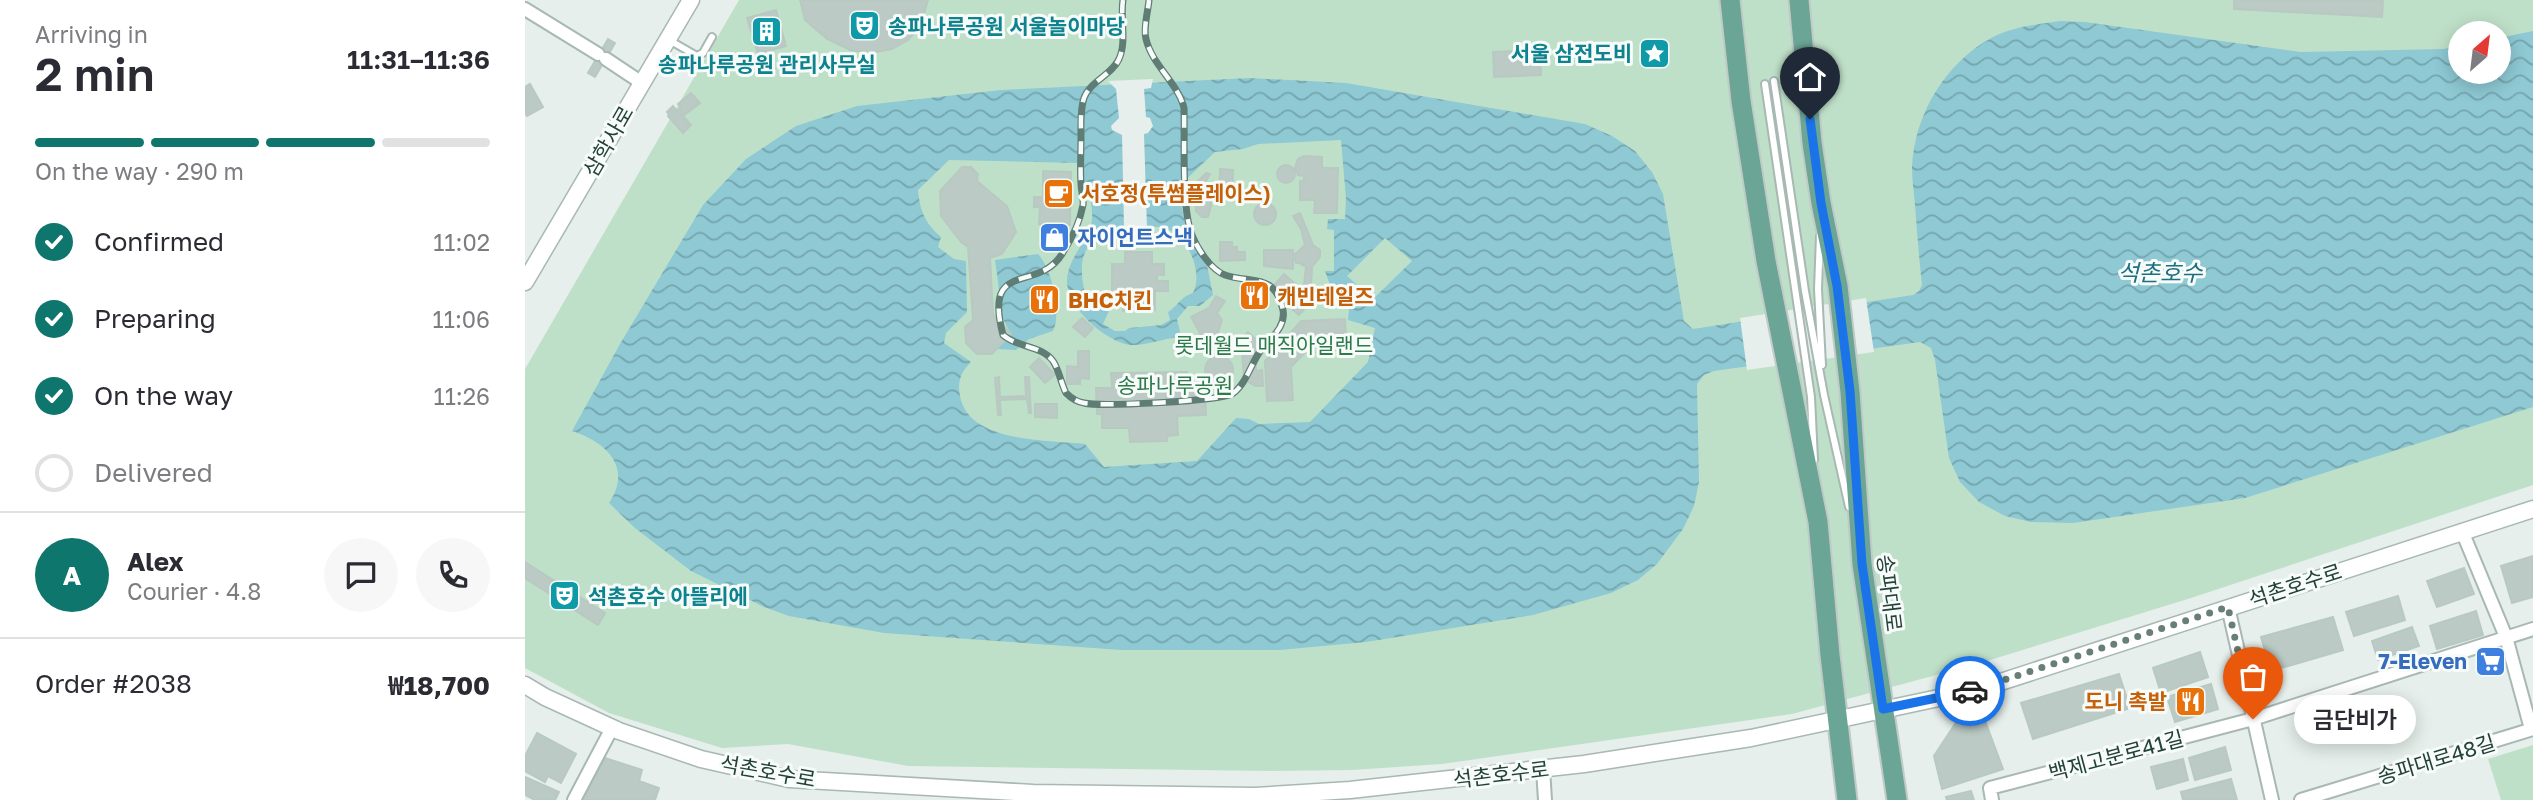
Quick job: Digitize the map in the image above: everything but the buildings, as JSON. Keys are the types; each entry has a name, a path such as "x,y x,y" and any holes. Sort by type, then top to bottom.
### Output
{"main road":[{"path":"1730,0 1741,102 1772,295 1802,398 1818,522 1847,800"},
{"path":"1799,0 1812,143 1821,203"},
{"name":"송파대로","path":"1821,203 1837,286 1850,391 1862,564 1897,800"}],"street":[{"name":"삼학사로","path":"525,282 691,0"},
{"path":"525,9 642,83"},
{"name":"석촌호수로","path":"525,685 612,728 701,759 789,779 1033,797 1254,798 1350,790 1543,769 1751,738 1976,690 2533,509"},
{"path":"2462,531 2506,637"},
{"path":"2228,607 2272,800"},
{"name":"백제고분로41길","path":"1992,800 1990,788 2253,719 2533,629"},
{"name":"송파대로48길","path":"2301,800 2532,729 2506,637"},
{"path":"574,800 612,728"},
{"path":"1543,769 1545,800"}],"lane":[{"path":"668,40 697,56 703,53 712,37"},
{"path":"1774,81 1805,291 1824,395 1862,564"},
{"path":"1765,84 1796,292 1802,398"},
{"path":"1821,203 1818,289 1824,395"}],"green space":[{"name":"송파나루공원","path":"739,0 2533,0 2533,485 2191,598 1977,664 1792,714 1442,764 1352,770 1269,771 908,766 788,744 722,748 609,713 525,668 525,369"},
{"path":"2533,745 2533,800 2501,800 2488,759"}],"water":[{"name":"석촌호수","path":"2060,21 2085,22 2301,52 2448,48 2448,84 2511,84 2511,36 2533,31 2533,407 2245,498 2073,523 2031,522 2005,516 1979,502 1960,482 1949,458 1935,360 1931,348 1920,342 1714,371 1704,375 1697,384 1699,482 1694,506 1683,529 1657,564 1638,580 1611,593 1533,615 1366,642 1280,650 1121,650 884,633 789,616 764,607 691,571 635,528 609,503 616,490 618,478 617,467 612,458 596,442 572,431 620,344 703,205 746,159 796,126 857,106 1001,90 1250,78 1346,83 1585,124 1612,136 1635,151 1652,172 1663,194 1684,321 1693,329 1913,295 1919,291 1922,285 1912,168 1914,148 1926,109 1947,75 1961,60 1993,37 2026,26","holes":["1341,140 1345,219 1328,219 1327,229 1334,230 1334,271 1325,271 1331,288 1341,299 1356,284 1347,276 1385,238 1412,261 1373,299 1364,293 1349,309 1348,320 1375,328 1368,362 1310,422 1259,424 1249,419 1236,418 1197,461 1104,467 1085,444 1031,439 993,431 978,423 966,411 959,386 962,373 971,362 944,343 946,333 967,312 966,261 954,259 938,247 941,237 924,216 918,190 949,160 1077,163 1078,180 1089,187 1092,221 1068,271 1068,289 1072,300 1088,321 1109,337 1130,345 1178,337 1180,331 1177,319 1188,306 1200,306 1213,295 1207,265 1186,229 1178,187 1215,152 1243,149 1258,144","1124,228 1164,228 1180,238 1195,265 1196,284 1193,293 1168,312 1170,320 1161,325 1115,331 1103,324 1110,309 1106,302 1087,299 1082,271 1084,256 1091,245 1105,242"]},
{"path":"1038,254 1048,270 1054,291 1056,323 1053,331 1029,339 1016,350 996,349 1011,334 1003,319 995,260"}],"pier":[{"path":"1153,79 1151,88 1144,89 1146,117 1150,118 1153,126 1144,134 1147,228 1124,228 1122,135 1112,130 1111,126 1119,118 1116,89 1108,81"},
{"path":"1866,298 1874,352 1747,370 1740,318"}],"railway":[{"path":"1123,0 1123,45 1119,59 1116,65 1091,87 1084,98 1081,117 1083,202 1072,237 1051,266 1006,286 1000,295 999,311 1003,335 1048,356 1055,365 1066,393 1079,402 1094,404 1184,401 1232,394 1241,385 1261,350 1277,332 1283,316 1279,298 1274,290 1261,282 1235,278 1220,272 1205,258 1192,235 1186,208 1184,108 1146,39 1149,0"}],"way so far":[{"path":"1970,691 2228,607 2253,719"}],"place":[{"name":"송파나루공원 서울놀이마당","path":"865,26"},
{"name":"송파나루공원 관리사무실","path":"767,32"},
{"name":"서울 삼전도비","path":"1655,53"},
{"name":"서호정(투썸플레이스)","path":"1058,193"},
{"name":"자이언트스낵","path":"1054,237"},
{"name":"캐빈테일즈","path":"1254,296"},
{"name":"BHC치킨","path":"1045,300"},
{"name":"석촌호수 아뜰리에","path":"565,596"},
{"name":"7-Eleven","path":"2490,661"},
{"name":"도니 촉발","path":"2190,701"},
{"name":"금단비가","path":"2253,719"}],"route":[{"path":"1810,119 1821,203 1837,286 1850,391 1862,564 1883,709 1970,691"}],"park label":[{"name":"롯데월드 매직아일랜드","path":"1274,345"}]}
